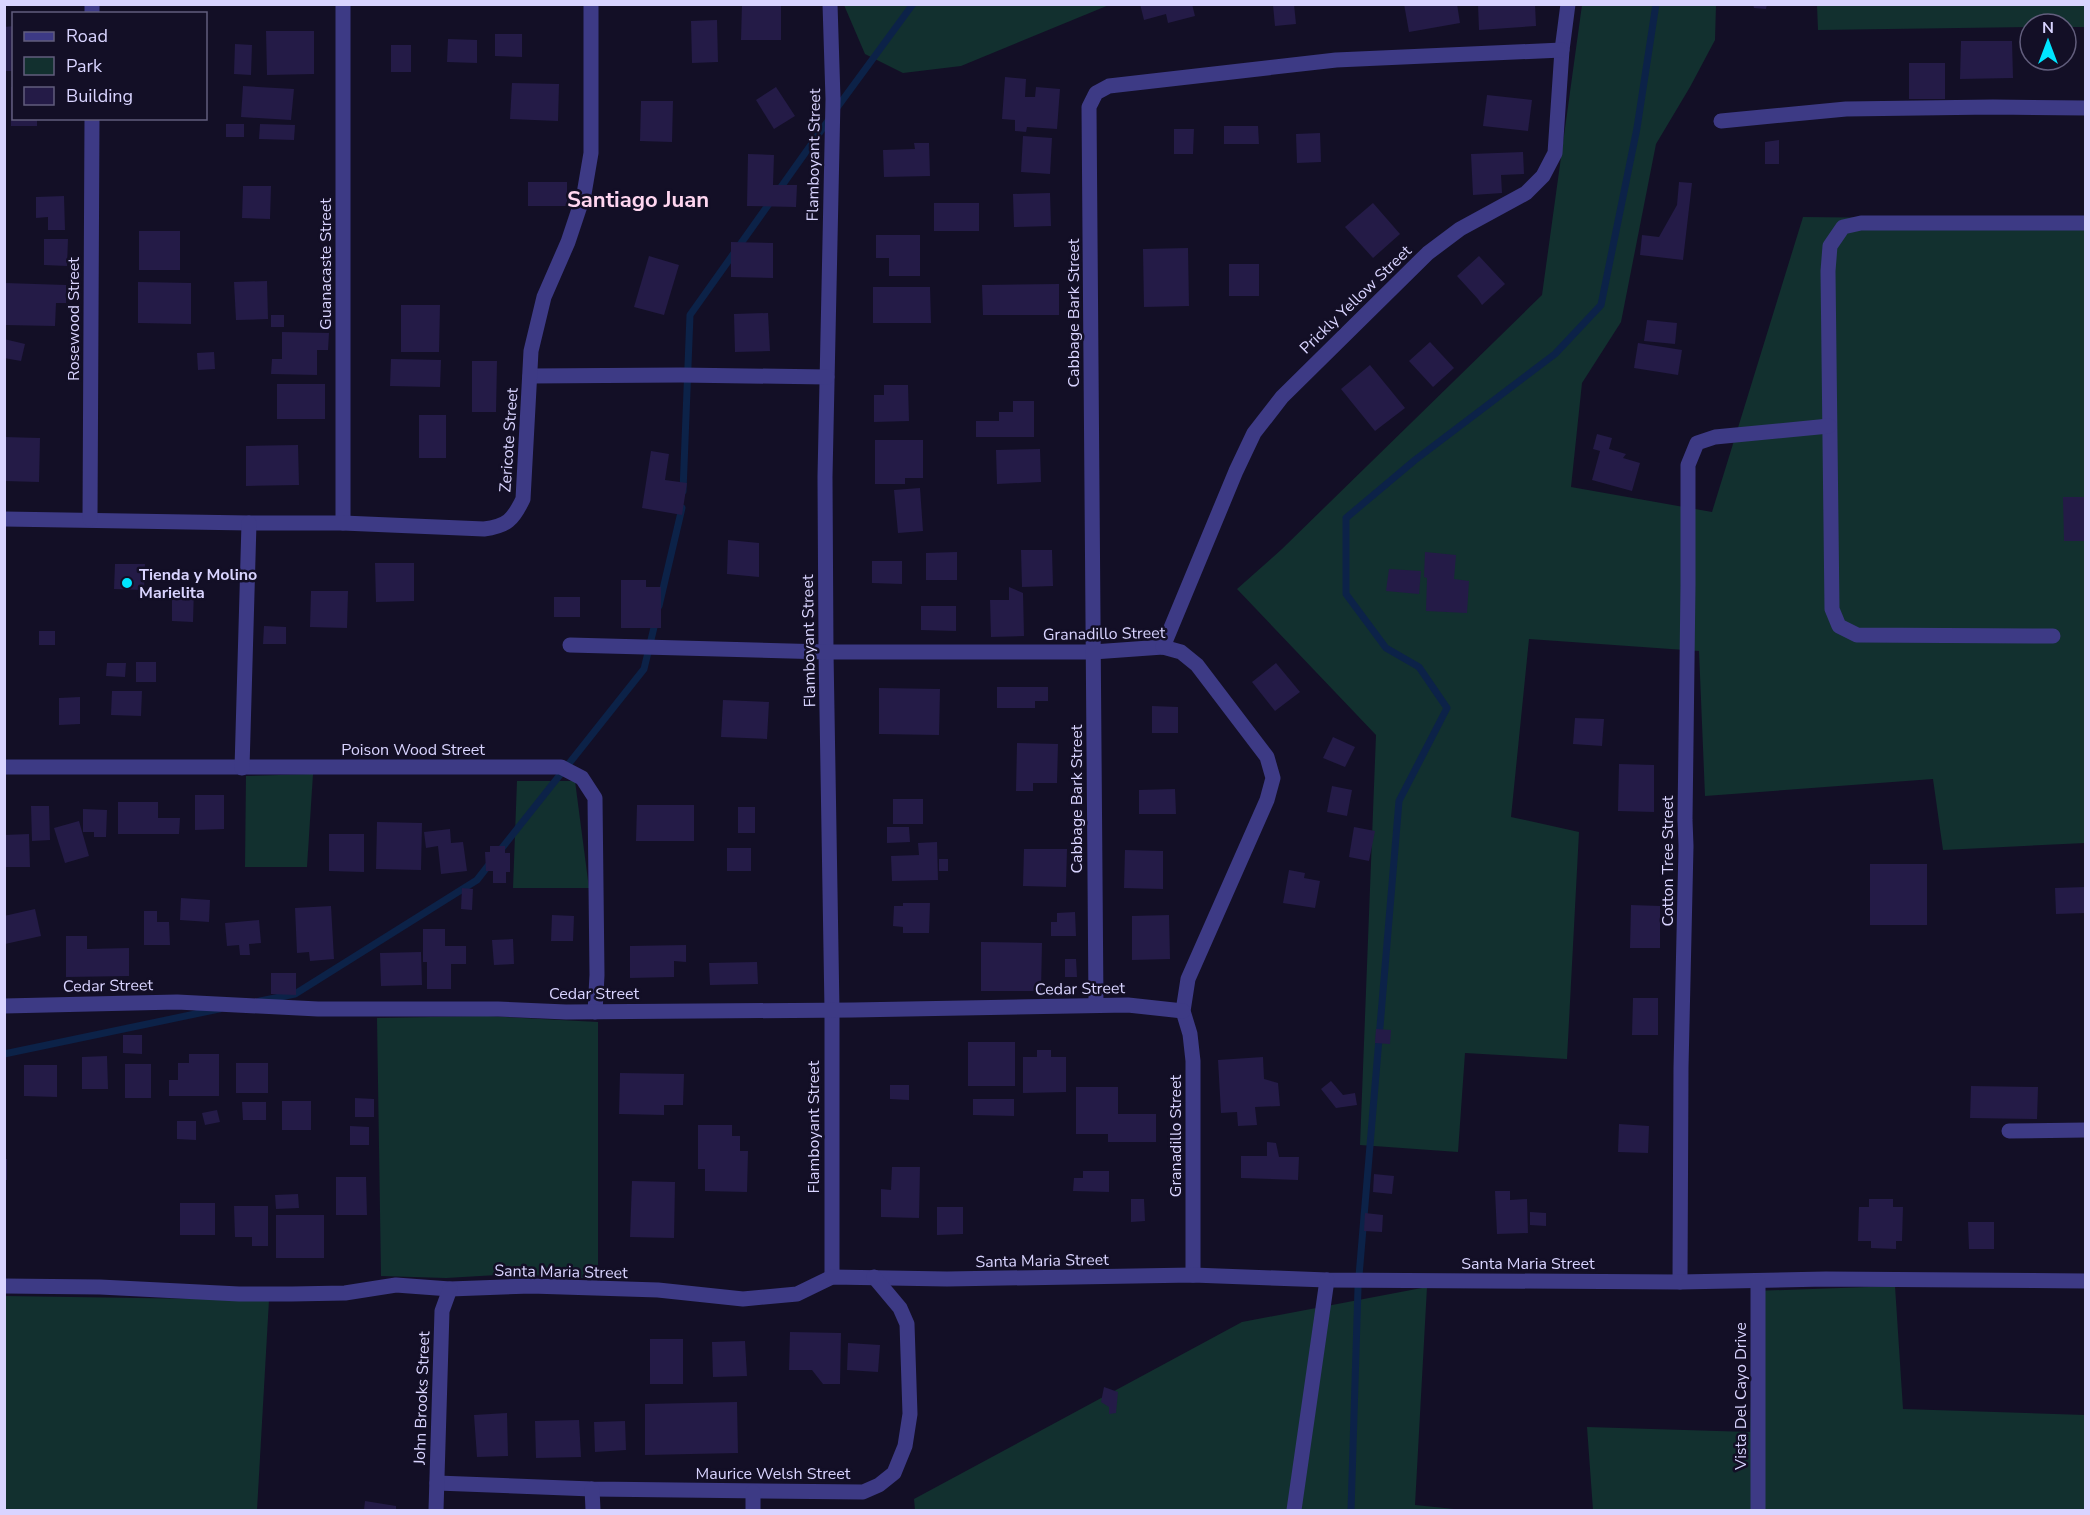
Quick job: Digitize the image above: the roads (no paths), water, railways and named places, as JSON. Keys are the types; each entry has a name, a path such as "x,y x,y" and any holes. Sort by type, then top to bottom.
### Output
{"street":[{"name":"Guanacaste Street","path":"343,4 343,522"},
{"name":"Zericote Street","path":"4,519 249,523 343,522 484,529 501,527 514,517 523,499 531,351 544,297 568,242 584,194 591,153 591,4"},
{"name":"Flamboyant Street","path":"830,4 832,99 826,377 826,652 832,1010 832,1278"},
{"name":"Prickly Yellow Street","path":"1163,647 1236,471 1254,434 1282,397 1428,253 1460,229 1526,193 1543,176 1555,153 1562,50 1568,4"},
{"name":"Cabbage Bark Street","path":"1096,1005 1089,106 1096,93 1109,86 1336,60 1562,50"},
{"path":"1721,121 1846,110 2085,108"},
{"name":"Rosewood Street","path":"90,519 92,120"},
{"path":"2053,636 1857,635 1839,626 1832,609 1828,271 1830,246 1843,227 1861,222 2085,223"},
{"path":"530,376 826,377"},
{"name":"Cotton Tree Street","path":"1680,1282 1688,465 1697,443 1715,437 1829,426"},
{"path":"242,768 249,523"},
{"name":"Granadillo Street","path":"570,645 826,652 1093,652 1163,647 1181,652 1197,665 1267,757 1273,778 1268,800 1188,979 1183,1011 1190,1034 1193,1061 1193,1275"},
{"name":"Poison Wood Street","path":"4,767 561,767 582,778 595,798 597,975 595,1012"},
{"name":"Cedar Street","path":"4,1006 177,1002 318,1009 498,1009 595,1012 1128,1005 1183,1011"},
{"path":"2008,1131 2085,1130"},
{"name":"Santa Maria Street","path":"4,1286 282,1294 345,1293 396,1285 450,1289 531,1286 658,1290 743,1299 798,1294 832,1278 947,1279 1193,1275 1327,1280 2085,1281"},
{"name":"Maurice Welsh Street","path":"436,1483 753,1492 863,1492 879,1485 894,1473 905,1446 910,1414 907,1324 900,1308 874,1278"},
{"path":"1294,1510 1327,1280"},
{"name":"Vista Del Cayo Drive","path":"1758,1282 1758,1510"},
{"name":"John Brooks Street","path":"436,1510 442,1311 450,1289"},
{"path":"592,1489 593,1510"},
{"path":"753,1492 753,1510"}],"waterway":[{"path":"836,109 913,4"},
{"path":"1351,1510 1358,1288 1399,801 1447,708 1419,667 1386,648 1346,594 1346,518 1415,460 1555,354 1601,305 1637,128 1656,4"},
{"path":"683,491 690,315 830,118"},
{"path":"659,606 682,508"},
{"path":"498,853 644,669 656,619"},
{"path":"260,1001 295,994 477,880 491,862"},
{"path":"4,1054 219,1009"}],"place":[{"name":"Tienda y Molino Marielita","path":"127,583"}],"district":[{"name":"Santiago Juan","path":"638,199"}]}
